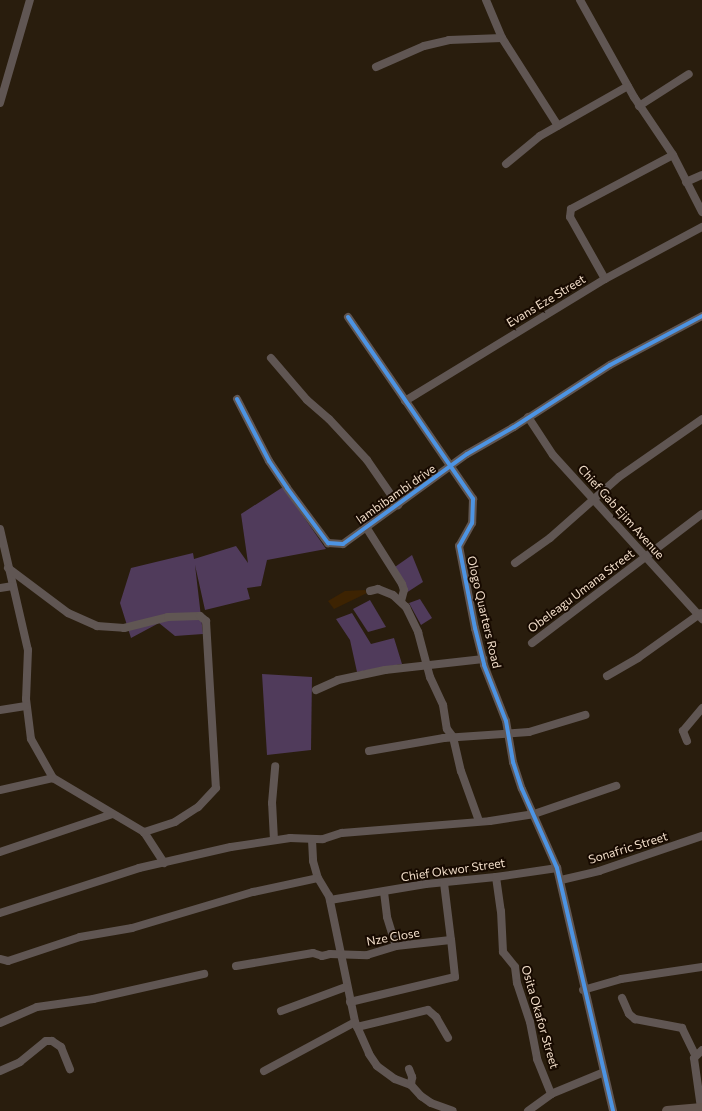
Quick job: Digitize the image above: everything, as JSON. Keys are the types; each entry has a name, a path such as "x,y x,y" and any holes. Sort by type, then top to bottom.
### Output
{"main road":[{"path":"667,1111 702,1108"}],"street":[{"path":"486,0 502,38 558,126"},
{"path":"580,0 628,86 673,155 702,212"},
{"path":"0,103 27,1"},
{"path":"376,67 424,46 449,40 502,38"},
{"path":"640,106 689,74"},
{"path":"506,164 521,149 628,86"},
{"path":"605,279 570,217 571,209 673,155"},
{"path":"686,182 702,175"},
{"name":"Evans Eze Street","path":"405,401 605,279 702,228"},
{"name":"lambibambi drive","path":"237,399 269,461 328,543 343,544 451,465 610,365 702,316"},
{"name":"Ologo Quarters Road","path":"348,317 473,499 472,523 460,544 460,554 483,659 508,734 517,774 561,880 583,990 613,1111"},
{"path":"271,358 307,400 329,418 367,460 398,505"},
{"name":"Chief Gab Ejim Avenue","path":"528,417 553,455 701,616"},
{"path":"515,563 619,477 702,420"},
{"name":"Obeleagu Umana Street","path":"532,643 702,514"},
{"path":"366,527 402,584 404,590 400,601"},
{"path":"0,529 28,650 26,706 31,739 53,778 144,832 164,863"},
{"path":"8,568 68,613 97,626 124,628 168,616 200,616 206,621 216,788 198,807 175,822 144,832"},
{"path":"0,588 14,586"},
{"path":"370,591 386,590 400,601 418,632 427,665 443,705 447,729 453,737 462,771 479,821"},
{"path":"607,676 638,658 701,616"},
{"path":"316,690 338,680 427,665 483,659"},
{"path":"0,710 26,706"},
{"path":"687,741 683,731 702,708"},
{"path":"369,751 453,737 508,734 538,730 585,715"},
{"path":"274,840 272,803 275,766"},
{"path":"0,790 53,778"},
{"path":"0,913 79,886 164,863 274,840 290,838 312,840 342,834 479,821 534,814 616,786"},
{"path":"0,852 112,814"},
{"name":"Sonafric Street","path":"561,880 599,871 702,836"},
{"path":"312,840 312,860 318,878 330,900 342,954 346,987 356,1025 369,1054 378,1066 395,1079 411,1085 431,1103 453,1111"},
{"name":"Chief Okwor Street","path":"330,900 557,868"},
{"name":"Osita Okafor Street","path":"496,877 501,911 503,952 515,967 517,983 530,1022 537,1059 551,1094"},
{"path":"0,959 8,961 80,937 132,928 230,901 253,892 318,878"},
{"path":"350,1002 455,977 456,968 444,883"},
{"path":"384,892 387,917 396,946"},
{"name":"Nze Close","path":"236,966 313,953 318,956 342,954 367,955 396,946 451,940"},
{"path":"583,990 621,979 702,967"},
{"path":"0,1023 37,1007 93,999 204,974"},
{"path":"281,1011 346,987"},
{"path":"622,998 629,1014 635,1019 682,1028 699,1052 702,1108"},
{"path":"264,1071 356,1025 428,1010 436,1017 448,1038"},
{"path":"0,1071 20,1062 46,1041 52,1041 61,1047 70,1069"},
{"path":"409,1069 412,1077 411,1085"},
{"path":"528,1111 551,1094 604,1072"}],"shaded area":[{"path":"283,487 326,549 267,560 261,586 247,588 250,599 205,610 195,565 203,634 175,636 159,623 131,638 120,603 131,568 193,553 194,559 236,546 248,563 241,514"},
{"path":"412,555 423,582 406,593 392,569"},
{"path":"365,590 367,593 334,609 328,601 345,591"},
{"path":"420,599 432,618 421,625 409,603"},
{"path":"370,600 386,627 368,632 353,609"},
{"path":"352,613 371,644 394,638 402,664 357,672 350,640 336,619"},
{"path":"262,674 312,677 311,750 267,755"}],"cycle path":[{"path":"237,399 269,461 287,488 328,543 343,544 467,454 514,427 610,365 702,316"},
{"path":"348,317 473,499 472,523 459,546 475,628 484,665 506,721 513,762 522,789 557,868 613,1111"}]}
